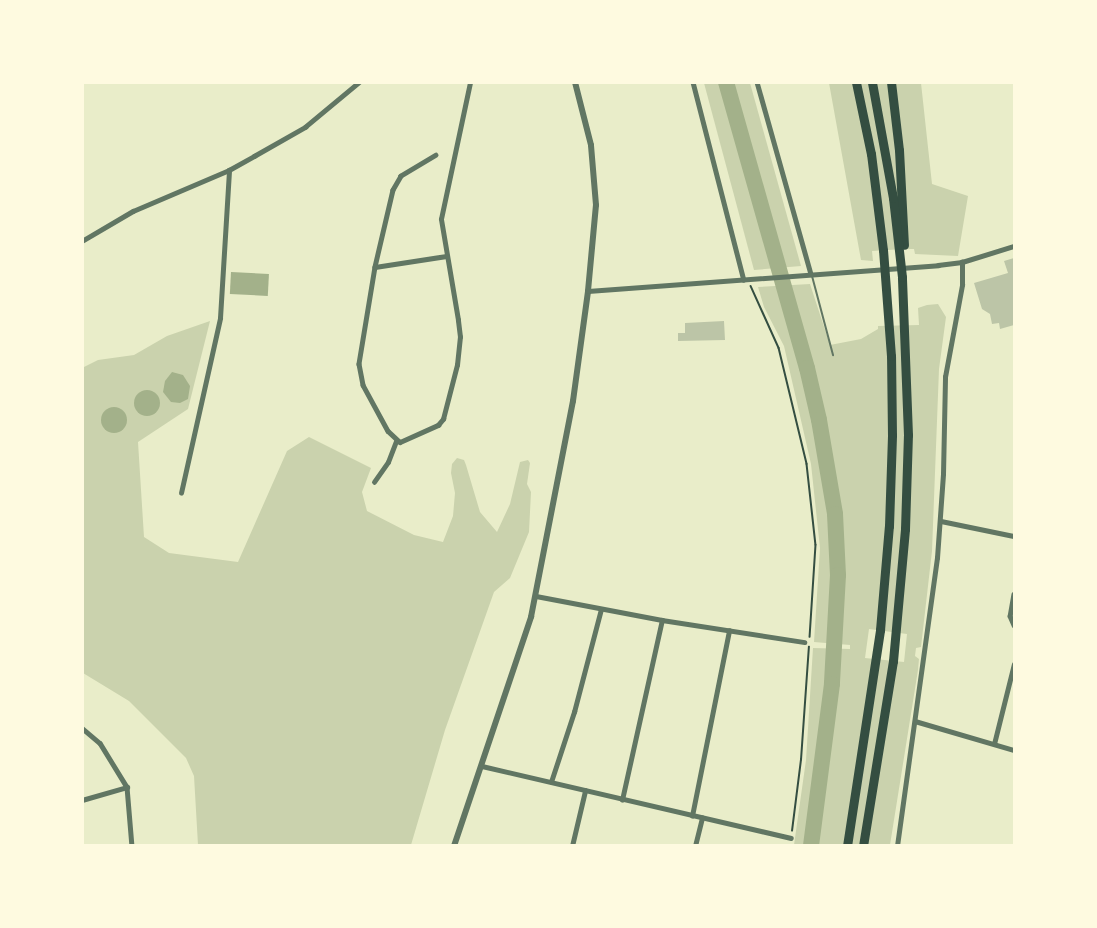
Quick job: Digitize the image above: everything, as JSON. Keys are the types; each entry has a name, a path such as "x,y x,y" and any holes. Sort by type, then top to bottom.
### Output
{"highway":[{"path":"847,846 880,630 891,479 889,326 884,250 872,165 856,82"},
{"path":"872,82 901,249"},
{"path":"863,846 896,632 907,482 906,325 902,277 899,150 891,82"}],"street":[{"path":"82,241 133,211 229,170 305,127 359,82"},
{"path":"396,441 407,440 438,425 446,412 457,365 460,337 446,256 442,211 470,82"},
{"path":"454,846 537,596 563,464 594,243 596,181 586,122 575,82"},
{"path":"693,82 744,280"},
{"path":"757,82 811,274"},
{"path":"396,441 363,385 359,371 375,267 396,182 436,155"},
{"path":"181,493 220,318 229,170"},
{"path":"588,291 962,262 1014,246"},
{"path":"375,267 446,256"},
{"path":"897,846 940,521 945,377 962,285 962,262"},
{"path":"374,482 388,462 396,441"},
{"path":"940,521 1014,536"},
{"path":"1014,594 1010,616 1014,625"},
{"path":"537,596 662,620 804,642"},
{"path":"551,783 570,728 601,609"},
{"path":"622,800 662,620"},
{"path":"692,816 729,631"},
{"path":"994,744 1014,664"},
{"path":"915,721 1014,750"},
{"path":"82,728 100,743 127,787 132,846"},
{"path":"482,766 791,838"},
{"path":"82,800 127,787"},
{"path":"572,846 585,791"},
{"path":"695,846 702,818"}],"lane":[{"path":"811,274 833,355"}],"path":[{"path":"753,279 760,310 779,348 801,430 815,534 816,576 806,705 791,838"}],"shaded area":[{"path":"704,83 750,83 801,266 754,270"},
{"path":"829,83 921,83 932,184 968,196 958,256 915,254 914,249 904,249 872,251 873,261 861,260"},
{"path":"231,272 269,274 268,296 230,294"},
{"path":"810,284 830,345 861,339 878,329 878,326 919,325 918,308 927,305 938,304 946,317 939,369 932,551 921,647 916,648 915,656 919,659 918,670 890,845 794,845 806,760 813,648 850,649 850,645 814,642 820,548 811,464 784,346 764,307 758,287","holes":["869,629 907,634 904,662 865,658"]},
{"path":"210,321 188,409 138,442 144,537 169,553 238,562 287,451 309,437 371,468 362,492 367,511 414,535 443,542 453,516 455,493 451,473 452,464 457,458 464,460 480,512 497,532 510,504 520,462 528,460 530,463 527,484 531,492 529,532 510,578 494,592 445,730 411,845 198,845 194,776 186,758 129,701 83,673 82,368 98,360 134,355 167,336"},
{"path":"172,372 183,375 190,386 188,399 180,403 171,402 163,392 165,381"},
{"path":"147,390 156,394 160,403 156,412 147,416 138,412 134,403 138,394"},
{"path":"114,407 123,411 127,420 123,429 114,433 105,429 101,420 105,411"}],"building":[{"path":"1014,258 1014,325 1000,329 999,323 992,324 990,314 982,309 974,283 1008,273 1004,261"},
{"path":"724,321 725,340 678,341 678,333 685,333 685,323"}],"waterway":[{"path":"726,82 807,368 819,420 835,514 838,575 832,684 811,846"}]}
